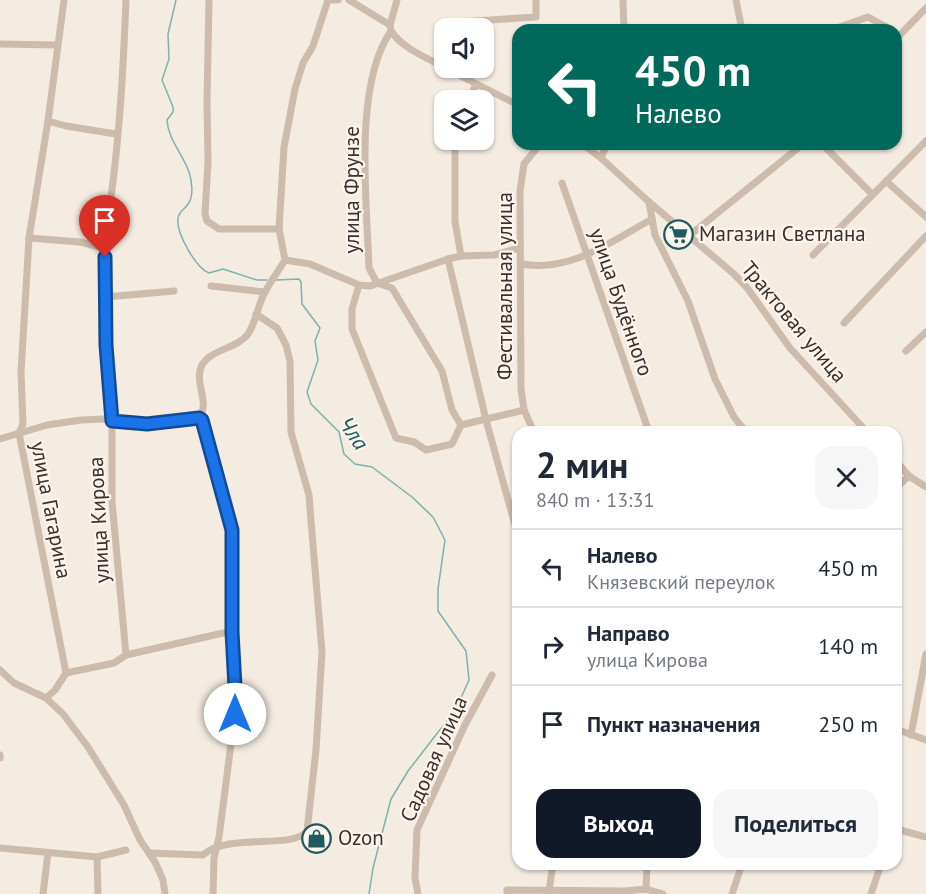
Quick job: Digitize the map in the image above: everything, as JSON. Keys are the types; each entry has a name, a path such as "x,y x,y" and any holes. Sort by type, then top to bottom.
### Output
{"street":[{"name":"улица Гагарина","path":"64,0 29,238 21,372 23,424 19,433 66,673"},
{"path":"107,224 113,189 123,85 126,0"},
{"path":"210,0 205,214 207,221 219,229 279,229"},
{"path":"213,894 214,858 219,837 236,705 232,632 232,530 201,416 204,406 199,376 206,360 243,339 249,333 265,292 285,260 279,229 284,147 295,89 303,63 314,46 330,0 338,0"},
{"path":"349,0 391,28 395,37 434,61"},
{"name":"улица Фрунзе","path":"377,283 369,268 366,139 373,72 391,28 397,0"},
{"path":"494,20 536,17 536,0"},
{"path":"623,0 624,24"},
{"path":"736,0 741,24"},
{"path":"902,29 926,8"},
{"path":"847,24 868,16 880,24"},
{"path":"0,45 57,45"},
{"path":"465,78 512,102"},
{"path":"473,90 476,84"},
{"path":"48,121 117,134"},
{"path":"813,255 926,141"},
{"path":"455,150 455,221 461,256"},
{"name":"Фестивальная улица","path":"531,426 524,410 521,388 522,264 519,191 524,164 535,150"},
{"name":"Трактовая улица","path":"590,150 734,274 748,289 790,348 862,426"},
{"path":"601,158 604,150"},
{"path":"690,235 796,150"},
{"path":"828,150 872,194"},
{"path":"886,181 926,217"},
{"name":"улица Будённого","path":"562,183 647,426"},
{"path":"649,202 655,235 688,301 715,379 734,417 741,426"},
{"path":"522,264 552,266 587,255 652,219"},
{"path":"844,323 926,236"},
{"name":"улица Кирова","path":"29,238 80,242 104,248 106,345 112,421 112,501 126,655"},
{"path":"285,260 310,264 359,285 370,286 448,259 461,256 494,255 520,248"},
{"path":"448,259 486,420 512,514"},
{"path":"377,283 392,288 412,320 442,372 452,410 461,425"},
{"path":"359,285 352,309 352,329 396,438 414,442 426,450 452,444 461,425"},
{"path":"212,286 265,292"},
{"path":"106,297 174,291"},
{"path":"149,853 203,855 216,846 298,838 307,831 316,750 322,652 312,521 309,495 291,432 290,361 286,345 278,328 256,314"},
{"path":"906,351 926,332"},
{"path":"461,425 524,410"},
{"path":"0,439 47,425 81,420 104,418 112,421 147,424 201,416"},
{"path":"902,468 909,476 926,487"},
{"path":"902,482 909,476"},
{"path":"46,698 55,690 66,673 114,663 126,655 232,632"},
{"path":"911,735 926,654"},
{"path":"0,670 14,683 46,698 63,714 88,747 124,805 140,840 163,880 165,894"},
{"name":"Садовая улица","path":"418,894 415,878 417,830 465,725 492,675"},
{"path":"902,731 926,740"},
{"path":"902,833 926,837"},
{"path":"0,848 97,857 126,850"},
{"path":"43,894 48,853"},
{"path":"97,857 98,894"},
{"path":"549,891 551,870"},
{"path":"646,889 647,870"},
{"path":"732,894 740,870"},
{"path":"871,894 879,870"},
{"path":"507,894 507,890 646,889 663,894"}],"waterway":[{"name":"Чла","path":"176,0 168,34 169,59 162,80 173,107 173,112 167,120 168,127 186,165 192,184 190,201 178,217 180,233 198,264 209,273 223,269 257,280 267,280"},
{"name":"Чла","path":"275,280 299,279 302,304 320,328 315,341 318,360 307,392 311,404 339,432 344,454 355,464 372,467 412,497 433,517 445,540 438,589 438,611 466,651 469,680 456,709 408,771 391,799 373,868 369,894"}],"place":[{"name":"Магазин Светлана","path":"678,234"},
{"name":"Ozon","path":"317,838"}],"route":[{"path":"105,257 106,345 112,421 147,424 199,418 202,420 232,530 235,714"}]}
